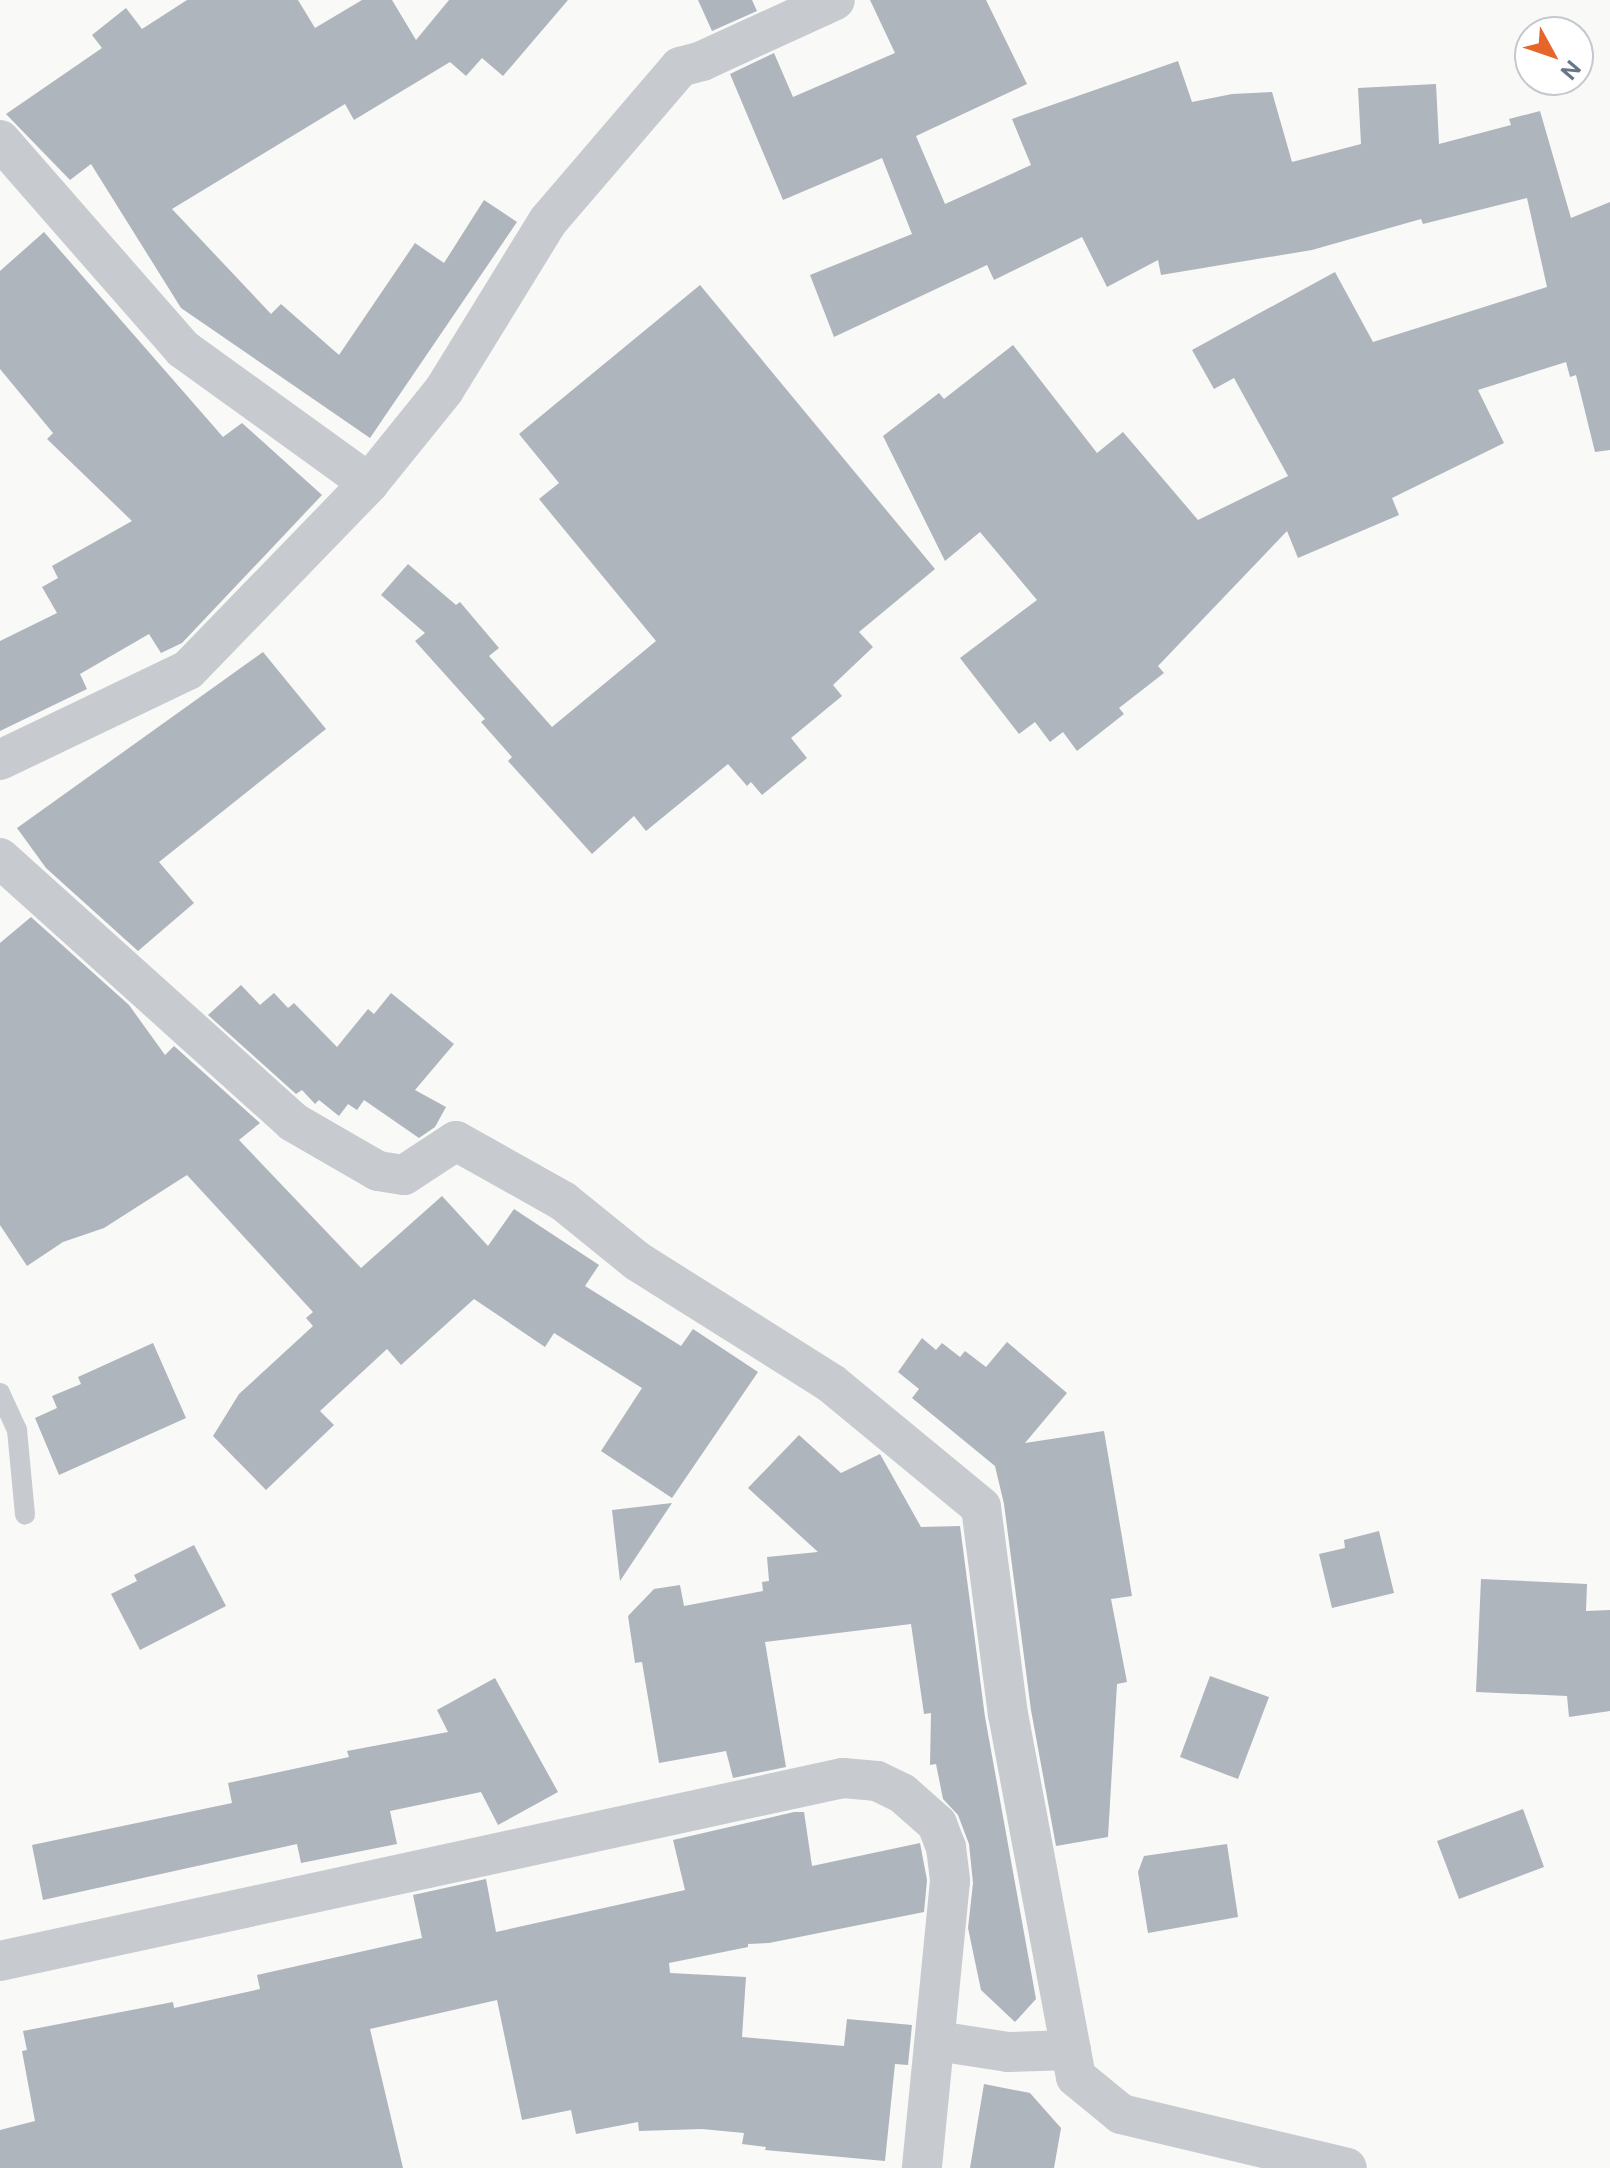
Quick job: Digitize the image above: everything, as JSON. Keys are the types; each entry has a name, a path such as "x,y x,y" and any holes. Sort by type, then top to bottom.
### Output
{"street":[{"path":"0,760 188,670 369,483 444,390 548,221 680,67 702,61 835,0"},
{"path":"0,140 183,349 369,483"},
{"path":"0,858 293,1122 378,1171 404,1175 456,1141 563,1201 637,1261 832,1384 981,1507 1008,1714 1076,2077 1121,2114 1347,2168"},
{"path":"0,1961 843,1778 877,1781 902,1793 937,1824 946,1847 950,1881 937,2041 922,2168"},
{"path":"937,2041 1008,2052 1071,2050"}],"lane":[{"path":"0,1393 17,1430 25,1515"}],"building":[{"path":"187,0 298,0 315,28 362,0 392,0 416,40 449,0 568,0 503,76 482,58 466,76 450,62 354,120 345,104 172,209 271,314 281,304 339,355 415,243 444,263 484,200 517,222 370,438 181,308 91,164 70,180 6,114 102,48 92,35 126,8 142,29"},
{"path":"698,0 752,0 757,11 712,31"},
{"path":"870,0 986,0 1027,84 916,136 945,204 1031,165 1012,119 1178,61 1192,102 1232,94 1272,92 1292,162 1361,144 1358,88 1436,84 1439,144 1511,125 1509,119 1540,111 1571,218 1610,202 1610,450 1595,452 1576,375 1570,377 1566,362 1478,390 1504,443 1392,498 1399,515 1298,558 1287,531 1158,666 1164,673 1119,708 1124,714 1077,751 1063,732 1050,742 1035,722 1019,734 960,658 1037,600 980,532 945,561 883,436 939,393 944,399 1013,345 1097,453 1123,432 1198,520 1288,476 1234,378 1214,389 1192,350 1335,272 1373,342 1547,287 1527,198 1423,224 1421,219 1312,250 1161,275 1158,260 1107,287 1082,237 994,280 987,265 834,337 810,275 912,234 882,158 783,200 730,74 774,53 793,97 895,53"},
{"path":"44,232 223,437 242,423 322,495 182,643 161,653 149,634 80,674 87,689 0,731 0,641 57,613 42,587 58,578 52,566 132,521 47,439 53,433 0,369 0,271"},
{"path":"700,285 935,569 859,632 873,647 833,685 842,696 791,738 807,758 762,795 751,782 747,786 728,764 646,831 634,816 592,854 508,761 512,757 481,722 485,719 415,641 425,633 381,595 408,564 456,605 460,602 499,648 489,656 552,727 656,641 539,499 559,483 519,434"},
{"path":"263,652 326,729 159,862 194,903 138,951 46,868 17,828"},
{"path":"31,917 129,1005 165,1055 174,1046 260,1123 239,1140 361,1268 442,1196 488,1246 514,1209 599,1265 585,1286 681,1346 693,1329 758,1372 672,1498 601,1451 642,1388 554,1333 545,1347 474,1299 401,1365 387,1349 320,1411 334,1425 266,1490 213,1436 239,1394 313,1326 306,1318 313,1312 187,1175 104,1228 63,1242 27,1266 0,1225 0,943"},
{"path":"241,985 260,1005 274,993 288,1008 294,1003 337,1047 368,1009 374,1014 391,993 454,1044 415,1090 446,1107 435,1127 419,1138 364,1100 357,1110 348,1104 339,1116 319,1100 315,1104 302,1090 296,1094 208,1015"},
{"path":"922,1338 936,1350 942,1343 960,1357 965,1351 986,1367 1007,1342 1067,1393 1025,1443 1104,1431 1132,1596 1111,1599 1127,1682 1117,1684 1108,1837 1056,1846 1031,1710 1004,1504 995,1466 912,1398 919,1389 898,1372"},
{"path":"153,1343 186,1418 59,1475 35,1418 57,1408 52,1396 81,1384 78,1377"},
{"path":"799,1435 841,1473 880,1454 921,1527 960,1526 985,1717 1036,1999 1015,2022 981,1990 968,1928 973,1883 969,1844 958,1815 943,1799 936,1764 930,1765 931,1713 924,1714 911,1624 765,1642 786,1767 733,1778 726,1751 659,1763 642,1662 635,1663 628,1616 654,1589 680,1585 684,1606 763,1591 762,1582 769,1581 767,1557 818,1552 748,1488"},
{"path":"672,1503 620,1581 612,1510"},
{"path":"1379,1531 1394,1593 1332,1608 1319,1554 1345,1548 1344,1540"},
{"path":"194,1545 226,1606 140,1650 111,1594 137,1581 134,1575"},
{"path":"1481,1579 1587,1584 1586,1611 1610,1610 1610,1711 1569,1717 1567,1696 1476,1692"},
{"path":"1210,1676 1269,1697 1238,1779 1180,1757"},
{"path":"495,1678 558,1792 498,1825 481,1792 390,1811 397,1844 301,1863 297,1844 43,1900 32,1845 232,1803 228,1783 349,1757 347,1751 448,1732 437,1710"},
{"path":"1523,1809 1544,1867 1459,1899 1437,1841"},
{"path":"804,1812 812,1866 920,1843 927,1880 924,1912 769,1943 748,1944 748,1947 669,1963 670,1973 746,1977 742,2037 844,2046 847,2019 912,2025 908,2065 895,2064 885,2161 765,2150 766,2147 742,2144 744,2133 702,2129 639,2131 638,2122 576,2134 571,2110 522,2120 497,2000 370,2029 403,2168 0,2168 0,2130 35,2121 22,2051 27,2050 23,2031 173,2002 174,2008 260,1989 257,1975 422,1938 413,1895 486,1879 496,1932 685,1890 673,1840"},
{"path":"1227,1844 1238,1917 1148,1933 1138,1872 1144,1856"},
{"path":"984,2084 1030,2093 1061,2128 1054,2168 970,2168"}]}
